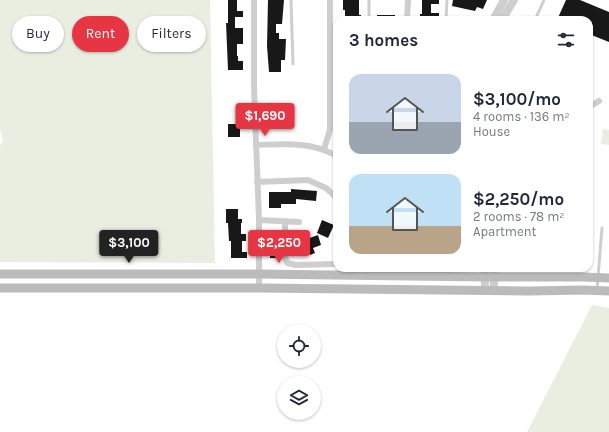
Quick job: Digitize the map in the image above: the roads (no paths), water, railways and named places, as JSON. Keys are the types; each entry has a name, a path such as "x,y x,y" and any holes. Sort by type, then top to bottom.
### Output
{"main road":[{"path":"0,274 489,273 609,278"},
{"path":"0,288 489,289 609,291"}],"street":[{"path":"254,0 259,288"},
{"path":"324,149 330,130 330,0"},
{"path":"407,16 408,0"},
{"path":"495,16 504,0"},
{"path":"504,16 514,0"},
{"path":"593,105 599,101"},
{"path":"256,145 297,144 324,149 333,154"},
{"path":"258,182 308,180 326,188 333,194"},
{"path":"259,220 299,222"},
{"path":"286,221 285,257 287,263 296,265 333,264"},
{"path":"489,273 489,289"}],"lane":[{"path":"291,0 293,64"},
{"path":"369,0 369,16"},
{"path":"446,16 447,0"},
{"path":"537,16 544,0"},
{"path":"597,290 602,228"}]}
